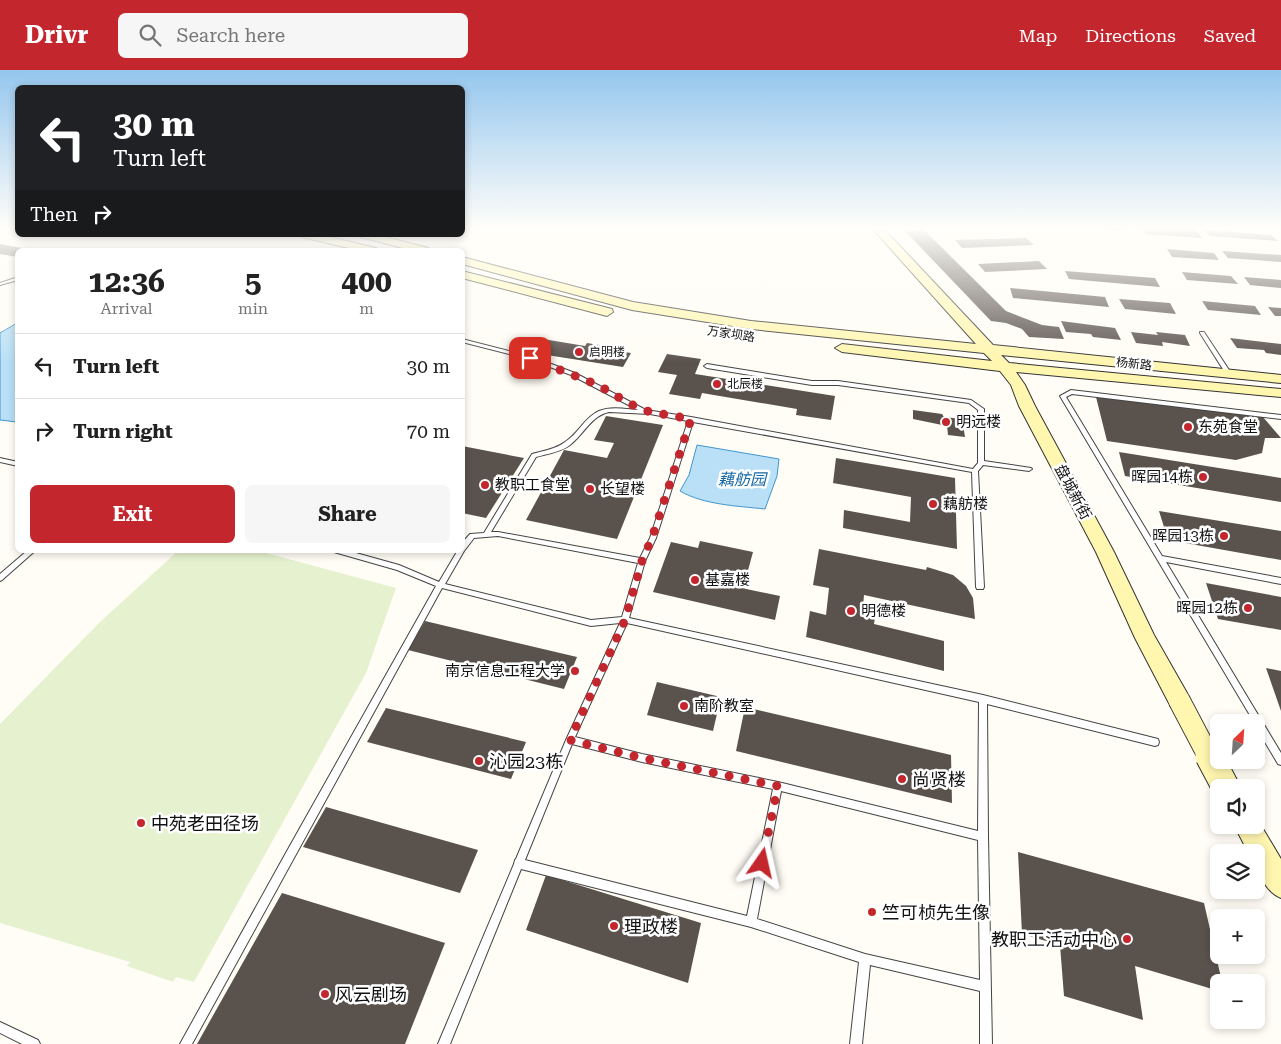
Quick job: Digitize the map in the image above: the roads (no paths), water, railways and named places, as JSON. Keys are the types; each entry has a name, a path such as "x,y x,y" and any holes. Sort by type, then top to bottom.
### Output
{"main road":[{"name":"万家坝路","path":"509,272 640,307 751,326 987,350"},
{"name":"盘城新街","path":"917,272 987,350 1005,367 1018,385 1027,406 1128,596 1145,638 1221,779"},
{"name":"万家坝路","path":"465,275 576,305 661,324 740,336 1005,367"},
{"name":"杨新路","path":"987,350 1281,379"},
{"name":"杨新路","path":"1005,367 1281,393"},
{"path":"1252,834 1281,886"}],"lane":[{"path":"0,284 15,279"},
{"path":"1202,333 1228,373"},
{"path":"465,341 530,358 573,374 598,385 630,404 650,412"},
{"path":"707,366 812,383 838,383 971,402 981,409 981,463 975,470 980,587"},
{"path":"1281,416 1071,392 1063,396 1281,761"},
{"path":"486,535 534,454 549,452 567,444 587,422 601,412 609,410 650,412 975,470"},
{"path":"444,1044 570,740 625,620 642,561 652,538 691,419"},
{"path":"0,460 15,463"},
{"path":"981,463 1028,469"},
{"path":"465,545 472,536 498,534 642,561"},
{"path":"0,578 29,553"},
{"path":"346,553 399,568 440,585 591,622 625,620 983,699 1155,742"},
{"path":"186,1044 440,585 460,553"},
{"path":"1160,558 1281,582"},
{"path":"983,699 986,1044"},
{"path":"570,740 642,758 778,786 983,837"},
{"path":"751,922 778,786"},
{"path":"518,863 751,922 865,958 985,987"},
{"path":"856,1044 865,958"},
{"path":"0,1027 18,1041 34,1044"}],"water":[{"path":"15,324 15,422 0,420 0,333"},
{"name":"藕舫园","path":"697,445 779,459 777,476 765,509 710,502 689,496 680,491 689,475"}],"place":[{"name":"启明楼","path":"579,352"},
{"name":"北辰楼","path":"717,384"},
{"name":"明远楼","path":"946,422"},
{"name":"东苑食堂","path":"1188,427"},
{"name":"晖园14栋","path":"1203,477"},
{"name":"教职工食堂","path":"485,485"},
{"name":"长望楼","path":"590,489"},
{"name":"藕舫楼","path":"933,504"},
{"name":"晖园13栋","path":"1224,536"},
{"name":"基嘉楼","path":"695,580"},
{"name":"晖园12栋","path":"1248,608"},
{"name":"明德楼","path":"851,611"},
{"name":"南京信息工程大学","path":"575,671"},
{"name":"南阶教室","path":"684,706"},
{"name":"沁园23栋","path":"479,761"},
{"name":"尚贤楼","path":"902,779"},
{"name":"中苑老田径场","path":"141,823"},
{"name":"竺可桢先生像","path":"872,912"},
{"name":"理政楼","path":"614,926"},
{"name":"教职工活动中心","path":"1127,939"},
{"name":"风云剧场","path":"325,994"}]}
